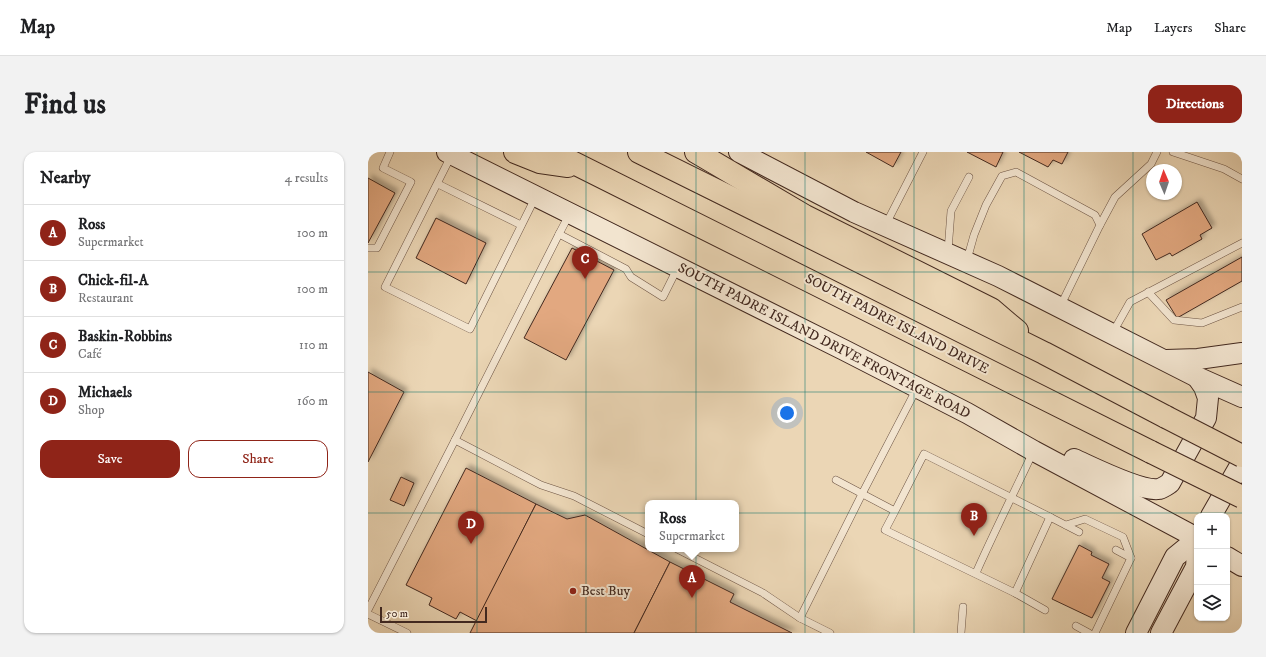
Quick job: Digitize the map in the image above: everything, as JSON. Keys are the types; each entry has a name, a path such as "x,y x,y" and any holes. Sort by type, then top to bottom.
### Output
{"highway":[{"path":"515,152 540,162 583,168"},
{"name":"SOUTH PADRE ISLAND DRIVE","path":"552,152 1242,496"},
{"path":"639,152 1044,353 1242,456"},
{"path":"696,152 805,216 991,309 1044,353"}],"main road":[{"path":"739,152 854,212 998,276 1197,377 1242,397"},
{"name":"SOUTH PADRE ISLAND DRIVE FRONTAGE ROAD","path":"449,153 967,413 1194,537"},
{"path":"1164,360 1198,359 1242,353"},
{"path":"967,413 1130,483 1148,488 1160,489 1170,483 1206,418 1208,398 1204,387 1197,377"},
{"path":"1213,513 1242,462"},
{"path":"1136,633 1175,557 1194,541"},
{"path":"1230,559 1242,566"},
{"path":"1162,633 1194,572"}],"lane":[{"path":"368,248 377,248 411,182 382,168 390,152"},
{"path":"885,226 923,152"},
{"path":"1060,308 1100,225 1116,197 1151,164 1157,152"},
{"path":"1173,152 1224,169 1242,179"},
{"path":"449,153 438,184 385,287 470,329 536,196"},
{"path":"966,262 974,235 986,205 1002,176 1016,172 1095,215 1100,225"},
{"path":"948,254 951,211 968,177"},
{"path":"438,184 521,226"},
{"path":"368,610 571,213"},
{"path":"560,234 626,269 631,277 664,297 678,267"},
{"path":"1112,334 1130,302 1242,243"},
{"path":"1148,292 1174,320 1202,323 1242,307"},
{"path":"800,618 862,494 918,388"},
{"path":"455,440 541,485 574,496 645,532"},
{"path":"976,573 991,538 1034,451"},
{"path":"1045,610 976,573 885,530 924,454 1079,532"},
{"path":"836,480 895,511"},
{"path":"1015,593 1050,517"},
{"path":"1066,525 1085,519 1123,537 1131,558 1095,633"},
{"path":"1116,550 1131,558"},
{"path":"683,552 763,593 800,618 830,633"},
{"path":"961,633 963,607"},
{"path":"368,614 407,633"},
{"path":"1076,626 1089,633"}],"building":[{"path":"866,152 901,152 893,167"},
{"path":"967,152 1003,152 996,167"},
{"path":"1019,152 1068,152 1062,164 1053,160 1048,167"},
{"path":"368,178 395,193 368,243"},
{"path":"1197,202 1212,228 1200,235 1202,239 1172,256 1170,253 1156,260 1142,234"},
{"path":"436,218 486,243 466,284 416,258"},
{"path":"572,248 614,270 566,360 524,338"},
{"path":"1242,257 1242,281 1177,318 1166,300"},
{"path":"368,372 404,392 368,462"},
{"path":"466,468 536,504 477,621 460,612 456,619 429,605 432,598 406,585"},
{"path":"401,477 414,483 404,506 390,500"},
{"name":"Best Buy","path":"536,504 567,519 585,515 645,548 645,552 652,552 670,562 634,633 470,633"},
{"path":"1079,545 1092,552 1091,555 1109,564 1102,578 1110,582 1092,618 1052,599"},
{"path":"670,562 734,594 730,602 792,633 634,633"}],"place":[{"name":"Baskin-Robbins","path":"585,279"},
{"name":"Chick-fil-A","path":"974,536"},
{"name":"Michaels","path":"471,544"},
{"name":"Best Buy","path":"573,591"},
{"name":"Ross","path":"692,598"}]}
